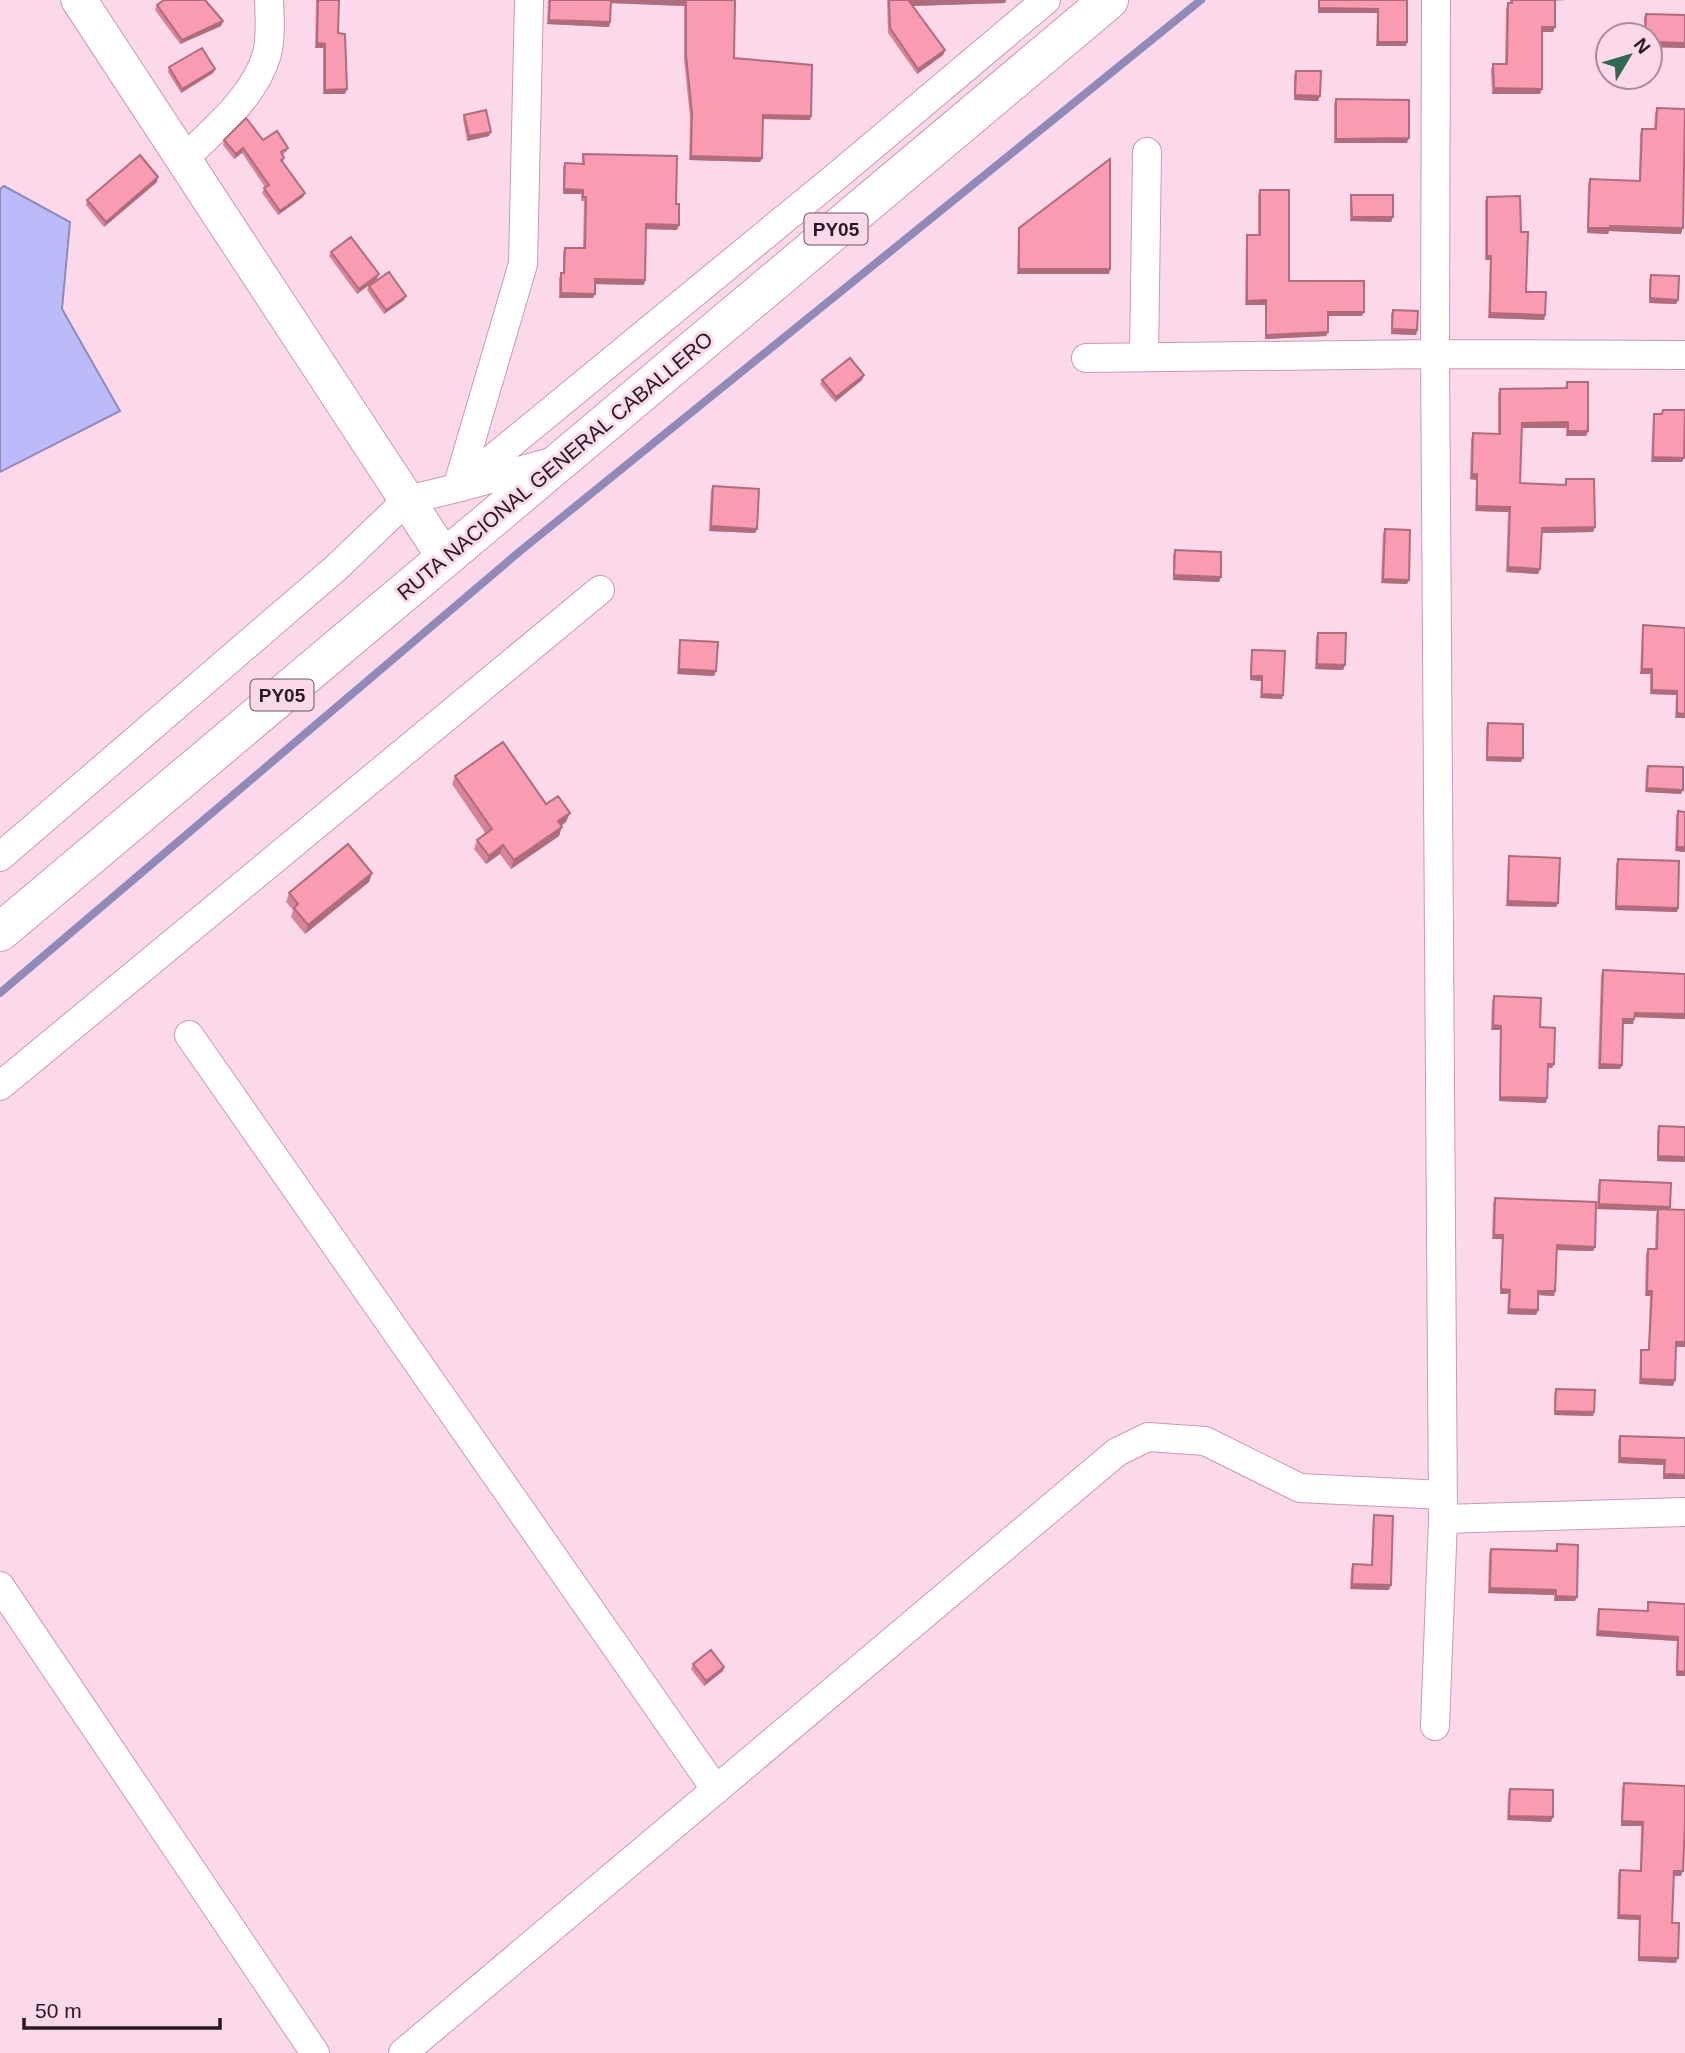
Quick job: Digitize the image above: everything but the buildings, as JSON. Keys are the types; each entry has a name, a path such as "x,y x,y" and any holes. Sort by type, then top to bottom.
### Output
{"highway":[{"name":"RUTA NACIONAL GENERAL CABALLERO","path":"0,932 1109,0"}],"street":[{"path":"79,0 445,558"},
{"path":"183,160 247,94 266,55 270,31 269,0"},
{"path":"457,488 523,264 529,0"},
{"path":"457,488 1046,0"},
{"path":"1436,0 1435,354 1443,1507 1436,1726"},
{"path":"1144,357 1147,152"},
{"path":"1086,358 1435,354 1685,355"},
{"path":"0,857 336,568 407,500 564,458"},
{"path":"0,1086 600,590"},
{"path":"189,1035 716,1790"},
{"path":"403,2053 1117,1451 1148,1437 1205,1441 1300,1488 1443,1507 1685,1512"},
{"path":"0,1586 315,2053"}],"water":[{"path":"4,186 70,222 62,309 120,411 0,472 0,189"}],"waterway":[{"path":"0,993 519,552 1201,0"}]}
